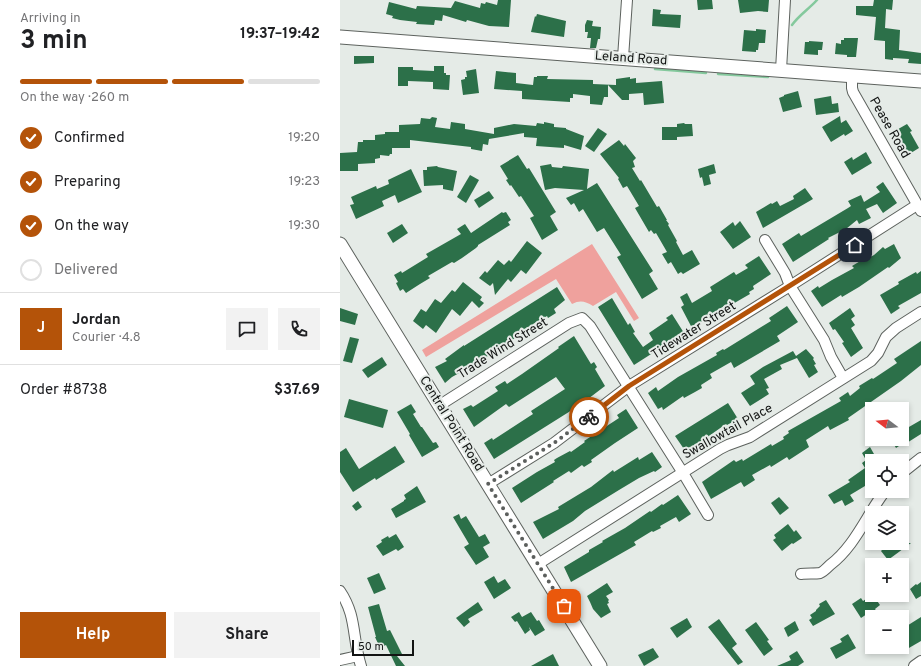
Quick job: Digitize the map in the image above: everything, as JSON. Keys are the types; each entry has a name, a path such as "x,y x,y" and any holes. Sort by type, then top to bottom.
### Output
{"main road":[{"name":"Leland Road","path":"340,37 921,81"},
{"name":"Central Point Road","path":"340,244 600,666"}],"street":[{"path":"623,58 627,0"},
{"path":"781,70 785,0"},
{"name":"Pease Road","path":"852,76 853,92 919,208"},
{"name":"Tidewater Street","path":"488,484 554,443 629,386 919,208"},
{"path":"765,240 785,273 790,286 824,340 831,357 844,378"},
{"name":"Swallowtail Place","path":"538,564 728,444 750,437 871,361 878,353 886,337 896,328 921,312"},
{"name":"Trade Wind Street","path":"440,405 569,323 582,318 590,326 629,386"},
{"path":"629,386 708,515"},
{"path":"909,467 921,458"},
{"path":"801,574 820,573 835,562 862,529 880,498"},
{"path":"340,591 348,602 352,615 360,661 340,660"},
{"path":"914,666 921,661"}],"shaded area":[{"path":"592,244 639,318 634,321 616,292 593,306 582,302 572,304 556,279 426,357 422,350"}],"building":[{"path":"498,0 511,0 509,27 489,26 467,20 466,22 443,15 442,21 435,20 434,25 416,24 417,22 392,18 393,16 386,14 389,2 416,9 417,6 451,8 455,1 480,8 481,3 485,4 486,2 497,5"},
{"path":"697,0 712,0 713,9 698,10"},
{"path":"738,0 769,0 768,12 758,11 740,13"},
{"path":"874,0 893,0 892,10 886,9 885,28 900,30 899,50 921,53 921,64 908,63 909,59 885,59 885,41 874,40 876,17 856,15 856,6 873,6"},
{"path":"653,9 661,10 660,14 681,15 680,28 652,26"},
{"path":"537,14 566,21 564,37 531,32 535,16 536,17"},
{"path":"587,20 593,21 592,26 601,27 600,39 598,39 596,48 590,48 591,38 587,38 588,32 585,32"},
{"path":"756,29 766,30 765,43 759,43 758,50 756,50 756,52 742,51 744,30 756,31"},
{"path":"844,38 858,38 856,57 847,57 847,55 835,54 836,43 841,44 841,40 844,40"},
{"path":"805,42 823,42 822,50 818,50 818,55 804,54"},
{"path":"354,56 374,56 374,63 354,64"},
{"path":"434,66 444,66 444,73 446,73 446,75 450,75 449,90 433,89 433,82 408,81 408,86 398,86 398,67 413,67 413,70 434,71"},
{"path":"476,69 479,93 463,95 461,80 467,77 466,71"},
{"path":"496,71 516,73 516,83 533,85 534,77 537,76 548,76 547,79 593,80 593,84 616,85 616,79 630,77 630,79 636,78 636,83 662,81 664,103 644,105 643,93 629,94 629,100 622,100 608,85 608,97 604,97 602,105 590,104 590,96 573,94 573,98 570,98 570,102 522,99 522,91 494,89"},
{"path":"798,91 802,107 783,112 779,98"},
{"path":"831,96 832,104 838,103 839,112 816,115 814,99"},
{"path":"840,116 841,123 846,120 853,131 845,136 844,134 831,142 822,127"},
{"path":"432,117 437,118 435,127 450,129 451,122 465,124 465,129 494,134 494,128 514,124 536,126 537,123 544,124 544,122 554,124 554,127 566,128 584,136 581,150 564,145 564,148 536,146 537,138 524,137 524,133 489,139 488,145 483,144 482,151 471,149 471,147 410,140 410,148 392,148 392,154 389,156 380,155 380,158 375,159 375,163 358,164 358,171 340,171 340,153 357,152 358,142 363,142 363,140 375,140 375,135 385,134 385,132 399,132 399,125 420,124 421,118 430,119"},
{"path":"677,124 692,124 693,136 677,137 677,140 662,140 662,127 677,127"},
{"path":"907,124 912,131 910,132 919,148 906,156 893,132"},
{"path":"598,128 607,134 594,152 585,146"},
{"path":"619,140 624,146 625,144 636,158 633,161 635,167 632,168 657,207 659,206 683,255 692,250 700,264 683,274 681,272 678,274 671,262 668,264 662,254 667,252 656,233 654,234 651,230 649,232 635,208 639,206 627,186 623,188 618,179 619,178 600,154"},
{"path":"866,152 872,163 852,175 844,162 852,157 853,160"},
{"path":"518,155 527,169 529,168 556,212 550,216 558,230 542,240 530,218 534,216 521,196 519,197 511,185 510,186 506,180 508,179 500,166"},
{"path":"551,164 552,167 562,168 563,166 589,169 587,189 597,183 653,271 649,274 658,289 642,299 617,257 621,255 604,228 597,232 583,209 579,212 574,203 571,205 566,198 584,190 555,188 545,190 540,166"},
{"path":"714,164 716,173 709,175 711,184 704,186 698,169"},
{"path":"437,166 457,171 453,191 443,189 443,185 424,186 423,170 427,170 427,167"},
{"path":"411,169 422,192 398,203 395,195 382,201 384,206 356,219 350,205 354,204 351,197 376,186 377,189 389,184 388,180"},
{"path":"470,175 479,180 466,203 457,197"},
{"path":"883,182 897,203 883,213 877,204 866,209 871,218 859,224 857,220 841,233 840,232 828,238 829,239 793,262 782,244 799,233 801,236 848,208 851,206 848,201 861,195 864,202 880,192 876,187"},
{"path":"805,188 813,199 763,228 756,212 777,201 780,206 794,199 793,196"},
{"path":"489,191 494,198 479,208 474,200"},
{"path":"502,212 506,212 511,220 508,222 510,225 478,245 454,263 452,262 428,276 430,278 406,293 403,289 400,291 396,283 398,282 394,275 401,271 402,273 428,257 426,254 461,234 457,229 465,224 471,233"},
{"path":"740,221 751,237 733,249 720,232 733,222 735,226"},
{"path":"402,224 408,233 393,243 387,233"},
{"path":"527,241 542,253 526,274 521,270 511,282 508,279 495,295 493,283 490,286 479,278 485,271 487,273 498,260 504,265 509,260 511,262"},
{"path":"894,244 901,258 889,268 888,267 859,287 842,297 841,295 822,307 811,291 854,268 852,266 874,255 883,247 885,249"},
{"path":"759,256 771,274 753,286 754,289 749,292 750,294 731,305 724,306 692,328 681,307 684,305 680,297 687,293 692,303 712,291 710,287 734,272 736,275 748,268 745,265"},
{"path":"921,271 921,293 898,306 900,308 891,314 880,295 899,284 898,282 916,272 917,274"},
{"path":"463,282 482,297 480,300 484,303 479,308 472,301 460,316 452,309 436,333 426,325 423,329 413,321 421,309 426,312 435,299 441,303 452,290 455,292"},
{"path":"557,287 565,300 554,309 556,313 533,324 535,327 452,377 445,383 435,367 447,361 445,359 464,345"},
{"path":"612,298 628,325 630,323 635,332 633,333 643,347 653,340 649,333 668,320 666,318 672,314 684,333 634,365 598,307"},
{"path":"787,306 798,322 777,336 780,341 734,368 731,362 710,374 712,378 701,385 702,388 684,398 683,396 663,410 662,407 658,409 648,393 656,387 658,391 678,377 717,355 716,353 723,349 724,350 771,321 769,318"},
{"path":"340,308 358,314 355,325 340,321"},
{"path":"850,308 855,316 851,319 855,325 851,328 863,348 851,357 842,343 844,342 829,323"},
{"path":"574,336 591,364 594,362 597,367 595,369 605,386 580,405 494,459 484,443 492,438 493,440 533,414 531,411 565,389 556,377 509,407 506,404 474,427 463,409 471,405 473,407 498,391 495,387 505,381 507,384"},
{"path":"350,337 359,339 352,363 343,361"},
{"path":"921,341 921,365 901,381 871,402 865,402 865,406 848,418 849,420 830,430 828,426 806,440 809,447 789,460 787,457 771,467 770,465 752,475 755,480 744,487 741,482 711,499 702,482 734,460 736,462 742,459 743,461 771,444 772,446 784,439 783,437 789,433 788,431 841,401 839,398 848,392 850,396 860,388 859,386 872,378 873,379 897,363 894,359"},
{"path":"806,349 814,358 813,359 816,364 814,365 818,372 809,378 797,358 780,365 782,369 764,379 769,388 766,389 769,394 750,406 741,393 755,384 750,376 763,367 793,351 796,356"},
{"path":"382,357 387,365 368,378 362,370"},
{"path":"349,399 388,410 383,428 344,417"},
{"path":"728,403 738,419 727,425 726,424 686,452 675,436"},
{"path":"411,404 416,412 413,414 421,427 433,443 436,442 439,447 422,457 397,412"},
{"path":"626,409 638,428 591,460 592,462 584,467 582,465 571,473 569,471 521,503 512,488 555,462 554,460 557,458 570,451 571,452 585,442 584,441 619,418 617,415"},
{"path":"921,420 921,434 909,442 909,427"},
{"path":"395,446 405,462 353,492 340,472 340,452 346,448 359,469"},
{"path":"870,447 874,454 865,454 865,458 862,453"},
{"path":"652,452 662,467 619,490 543,539 533,522 559,509 558,507 591,487 613,470 614,472 638,457 639,460"},
{"path":"865,461 865,468 862,463"},
{"path":"865,468 865,486 850,495 854,501 845,506 842,500 834,504 828,495 850,482 848,480"},
{"path":"417,486 426,502 396,518 391,509 404,501 406,499 404,495"},
{"path":"678,495 691,514 679,522 676,517 660,526 661,528 653,532 652,531 634,542 636,545 571,582 564,567 589,552 589,550 603,542 602,541"},
{"path":"779,497 789,508 780,515 771,503"},
{"path":"358,501 362,507 356,511 352,506"},
{"path":"459,514 461,519 466,516 479,537 485,534 490,543 483,547 489,557 476,565 464,547 469,544 453,517"},
{"path":"788,524 794,532 796,530 802,538 793,544 792,543 782,551 773,540 776,538 774,535"},
{"path":"396,534 404,547 398,551 396,549 383,556 376,546 382,542 381,540"},
{"path":"902,550 891,558 886,558 881,551"},
{"path":"379,573 386,589 374,594 367,578"},
{"path":"494,576 498,583 505,579 511,588 494,599 484,582"},
{"path":"921,582 921,596 916,599 910,589"},
{"path":"607,583 613,592 606,596 609,600 609,603 607,604 611,612 601,618 593,609 587,596"},
{"path":"861,598 863,601 865,600 865,602 878,602 880,605 876,610 865,610 865,615 861,618 852,604"},
{"path":"826,600 835,614 813,626 809,620 812,618 810,615 816,611 820,606 819,604"},
{"path":"478,602 483,610 468,619 470,622 464,627 456,618"},
{"path":"379,604 387,631 390,630 402,654 397,656 405,666 396,666 386,645 380,648 375,637 368,607"},
{"path":"519,612 522,617 531,612 537,621 539,620 545,630 535,636 529,627 530,630 525,634 517,621 515,622 511,617"},
{"path":"921,617 921,641 909,648 909,625"},
{"path":"687,618 692,627 677,638 670,628"},
{"path":"719,619 737,644 732,648 743,662 738,665 708,627"},
{"path":"795,621 799,630 788,637 784,628"},
{"path":"756,622 769,640 767,641 773,649 764,656 745,630"},
{"path":"848,634 856,648 836,659 830,648 842,642 840,639"},
{"path":"653,648 659,657 644,666 638,655"},
{"path":"797,651 804,662 798,666 777,666 791,660 789,656"},
{"path":"553,654 559,666 531,666"}],"waterway":[{"path":"792,25 817,0"},
{"path":"655,69 706,73"},
{"path":"718,74 768,77"}],"way so far":[{"path":"564,606 488,484 554,443 589,417"}],"route":[{"path":"589,417 629,386 855,245"}]}
